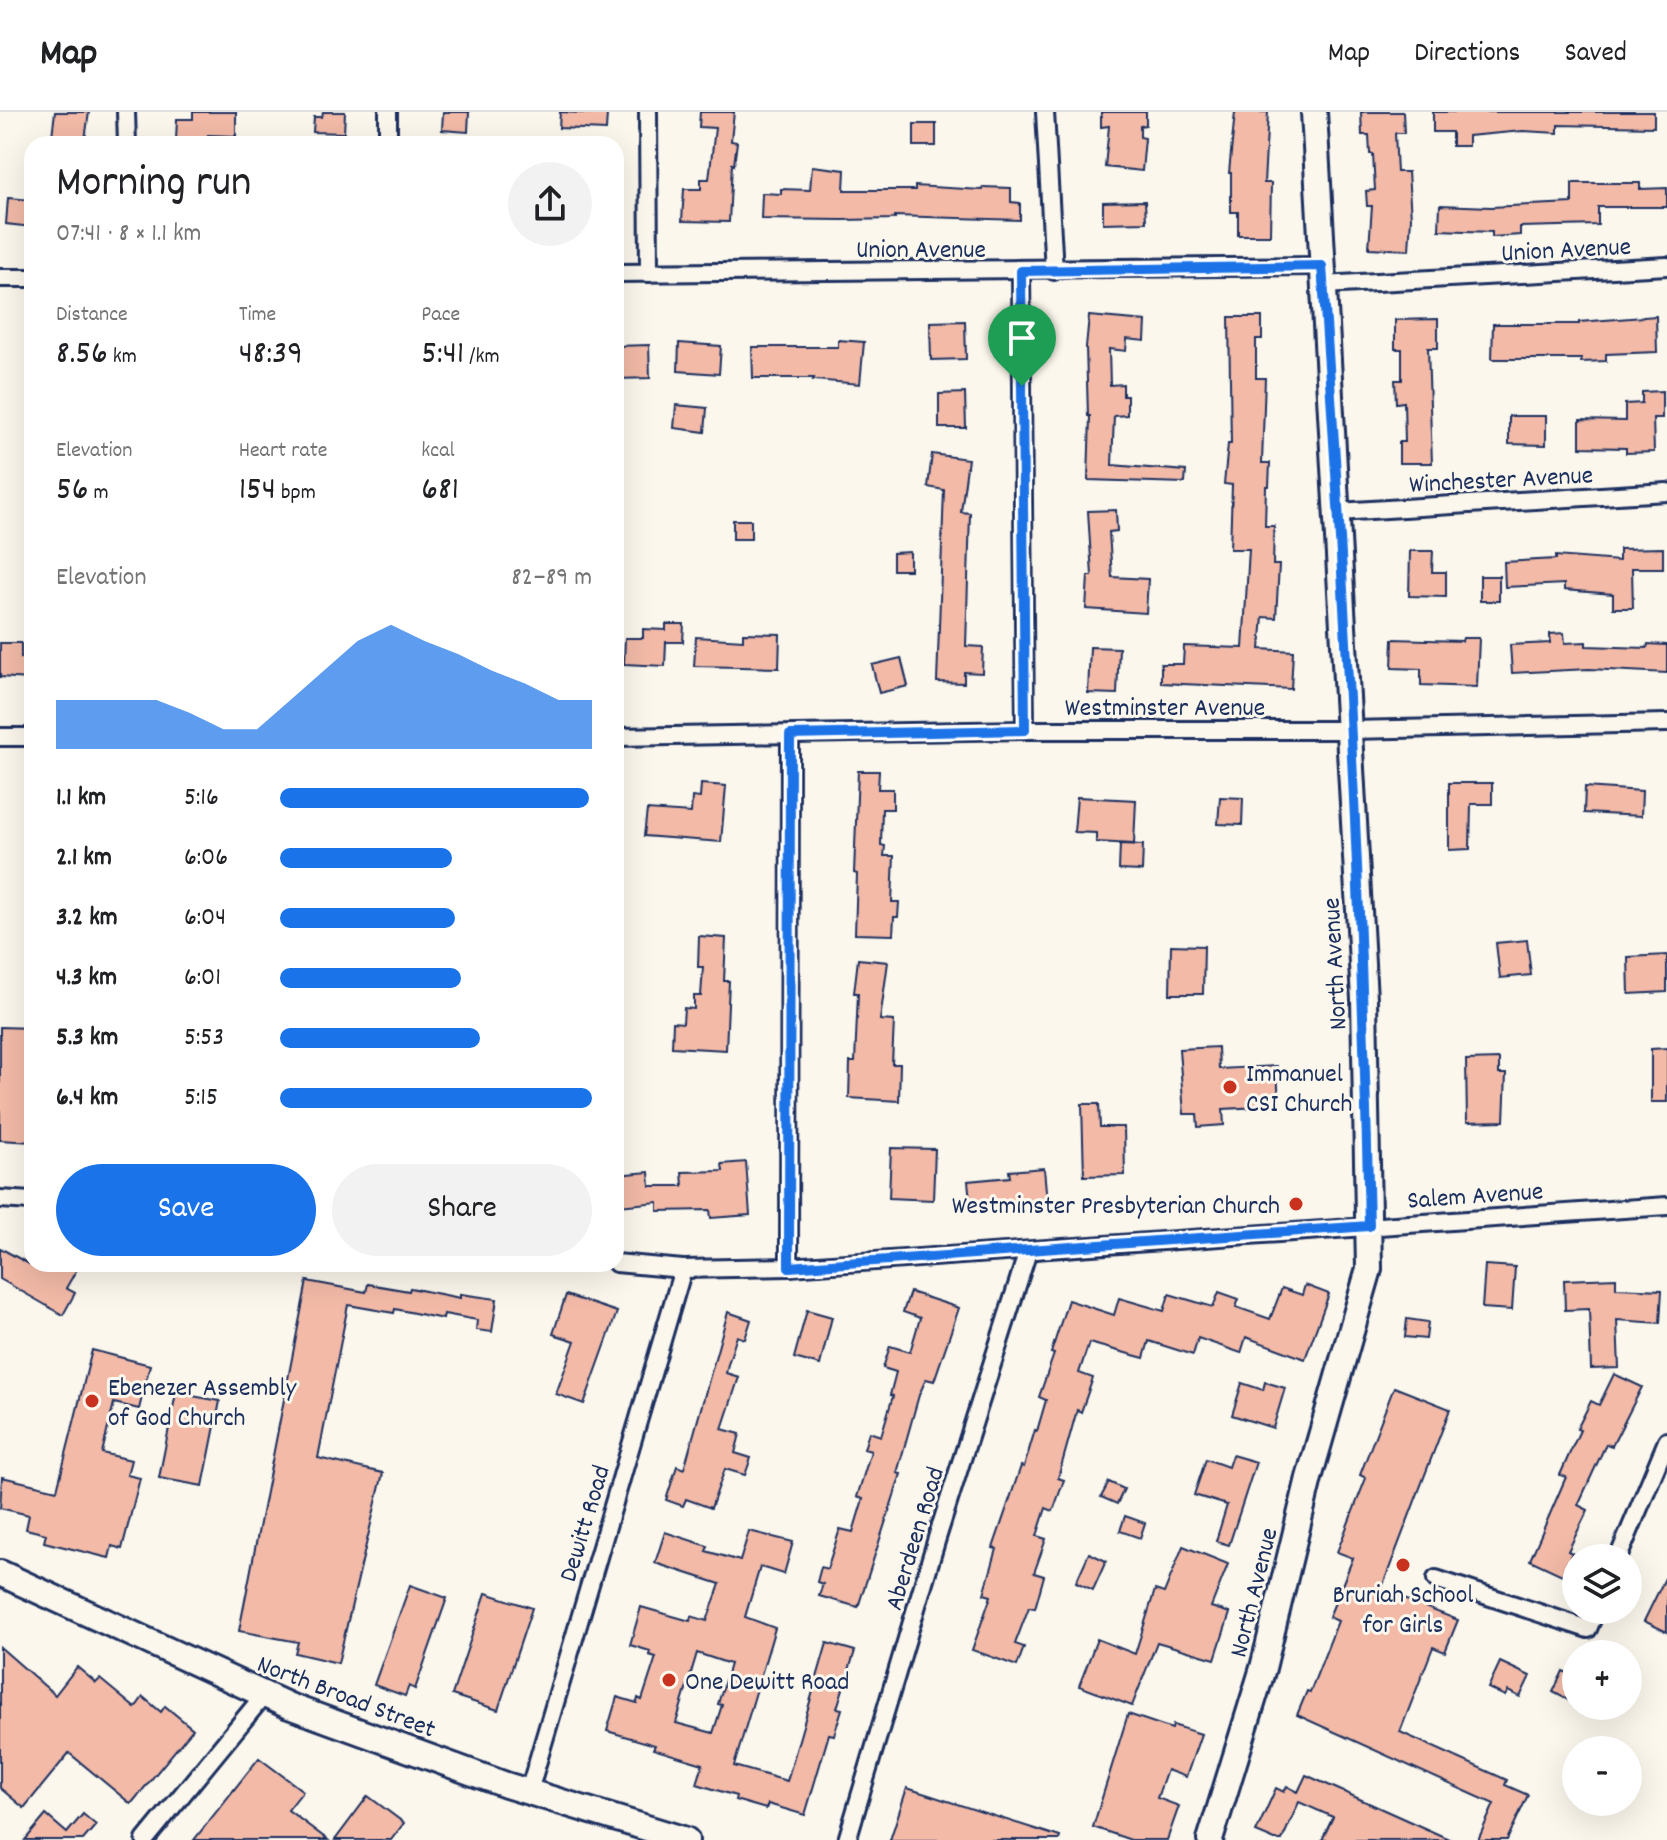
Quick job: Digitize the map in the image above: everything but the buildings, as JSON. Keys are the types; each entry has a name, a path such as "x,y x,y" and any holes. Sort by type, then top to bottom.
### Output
{"main road":[{"name":"North Avenue","path":"1210,1840 1263,1668 1309,1478 1369,1269 1364,999 1314,112"},
{"name":"North Broad Street","path":"0,1573 264,1695 328,1720 654,1836 686,1840"}],"street":[{"path":"126,112 127,136"},
{"path":"388,112 388,136"},
{"path":"648,112 649,273"},
{"path":"1045,112 1054,271"},
{"name":"Union Avenue","path":"624,273 1054,271 1322,276 1667,266"},
{"path":"1021,271 1025,730"},
{"path":"0,278 24,278"},
{"name":"Winchester Avenue","path":"1338,512 1667,492"},
{"name":"Westminster Avenue","path":"624,737 1025,730 1350,730 1667,723"},
{"path":"789,1267 790,735"},
{"path":"0,737 24,737"},
{"path":"0,1199 24,1200"},
{"name":"Salem Avenue","path":"624,1264 683,1269 789,1267 1667,1206"},
{"name":"Aberdeen Road","path":"847,1840 937,1538 1028,1251"},
{"name":"Dewitt Road","path":"529,1791 683,1269"},
{"path":"1624,1544 1667,1441"},
{"path":"1436,1579 1562,1620"},
{"path":"1573,1624 1588,1629 1590,1624"},
{"path":"145,1840 264,1695"}],"place":[{"name":"Immanuel CSI Church","path":"1230,1087"},
{"name":"Westminster Presbyterian Church","path":"1296,1204"},
{"name":"Ebenezer Assembly of God Church","path":"92,1401"},
{"name":"Bruriah School for Girls","path":"1403,1565"},
{"name":"One Dewitt Road","path":"669,1680"}],"route":[{"path":"1322,266 1364,999 1369,1226 789,1267 790,735 1025,730 1022,386 1021,271 1322,266"}]}
